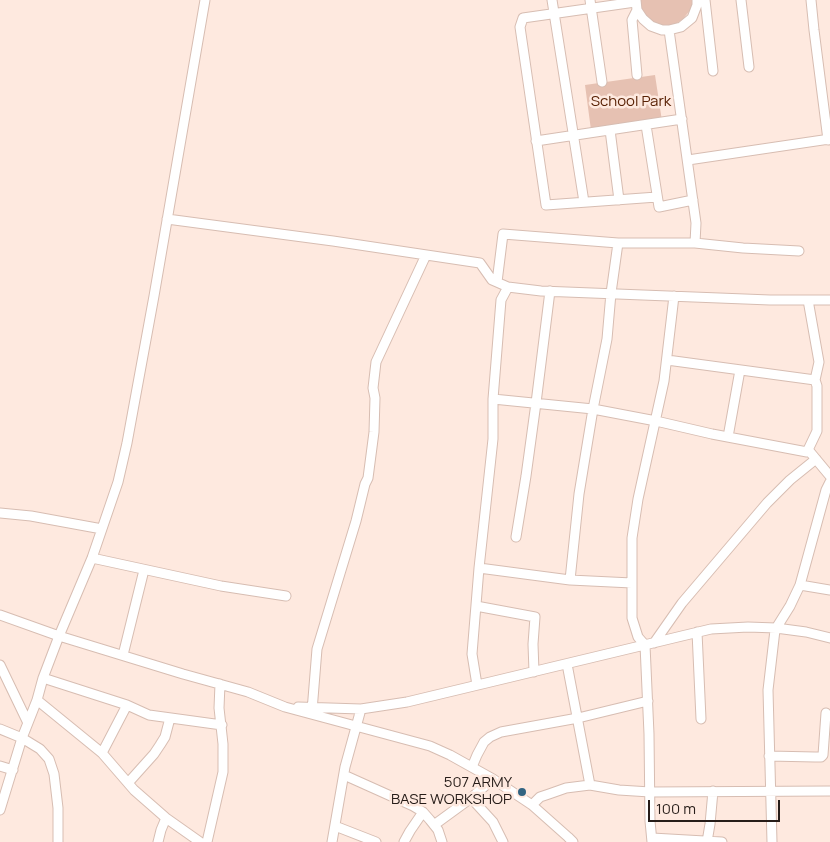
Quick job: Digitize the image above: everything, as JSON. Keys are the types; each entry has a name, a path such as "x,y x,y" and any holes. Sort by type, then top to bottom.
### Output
{"street":[{"path":"0,810 43,678 92,558 118,482 127,443 168,219 205,0"},
{"path":"552,0 584,202"},
{"path":"636,4 643,19 652,26 662,30 669,30 681,27 692,18 697,0"},
{"path":"705,0 713,71"},
{"path":"741,0 749,67"},
{"path":"688,160 829,140 811,0"},
{"path":"591,4 602,82"},
{"path":"636,4 591,4 554,14 522,18 520,27 546,205 657,197"},
{"path":"636,4 632,20 637,75"},
{"path":"669,30 696,223 695,243"},
{"path":"536,141 682,119"},
{"path":"646,125 659,207 693,200"},
{"path":"610,130 619,200"},
{"path":"168,219 480,263 492,280 508,287 550,291 770,300 830,300"},
{"path":"497,282 503,234 618,243 695,243 799,251"},
{"path":"570,580 579,494 606,339 618,243"},
{"path":"312,711 316,649 356,521 364,484 368,478 374,432 375,398 372,388 376,362 426,255"},
{"path":"477,685 472,654 493,439 493,399 501,300 508,287"},
{"path":"516,537 550,291"},
{"path":"674,296 664,381 638,499 632,538 632,618 638,637 645,645 652,840 722,842"},
{"path":"807,452 817,431 816,380 819,362 808,300"},
{"path":"667,360 816,380"},
{"path":"819,362 830,362"},
{"path":"728,437 740,370"},
{"path":"493,399 593,409 810,452 830,476"},
{"path":"654,643 682,603 766,503 816,459"},
{"path":"772,842 768,690 776,628 790,606 800,585 826,490 830,482"},
{"path":"0,513 31,516 102,529"},
{"path":"92,558 221,586 286,596"},
{"path":"479,568 570,580 632,584"},
{"path":"123,655 144,570"},
{"path":"800,585 830,590"},
{"path":"476,606 535,617 533,644 534,672"},
{"path":"0,615 59,636 248,692 285,707 312,711 356,726 430,746 493,778 532,805 573,842"},
{"path":"312,711 361,709 407,702 711,629 748,626 776,628 806,632 830,638"},
{"path":"697,632 701,719"},
{"path":"566,664 590,784"},
{"path":"0,665 28,723"},
{"path":"43,678 127,705 149,715 222,725"},
{"path":"207,842 223,772 224,744 220,708 220,684"},
{"path":"37,700 102,753 134,790 166,818 200,842"},
{"path":"472,767 484,742 500,732 578,718 648,701"},
{"path":"102,753 127,705"},
{"path":"332,842 344,774 361,709"},
{"path":"770,756 821,757 823,755 826,713"},
{"path":"128,783 160,745 165,737 170,718"},
{"path":"0,729 22,738 40,749 49,759 54,774 58,808 58,842"},
{"path":"0,766 13,770"},
{"path":"344,774 423,812 438,830 442,842"},
{"path":"434,825 471,798 493,778"},
{"path":"532,805 540,798 549,794 566,788 590,784 619,790 650,792 830,791"},
{"path":"707,842 713,791"},
{"path":"471,798 493,822 503,842"},
{"path":"404,842 423,812"},
{"path":"158,842 166,818"},
{"path":"335,826 376,842"}],"green space":[{"path":"639,0 693,0 691,9 683,19 674,25 664,26 650,22 642,10"},
{"name":"School Park","path":"655,75 662,121 591,130 585,85"}],"place":[{"name":"507 ARMY BASE WORKSHOP","path":"522,792"}]}
